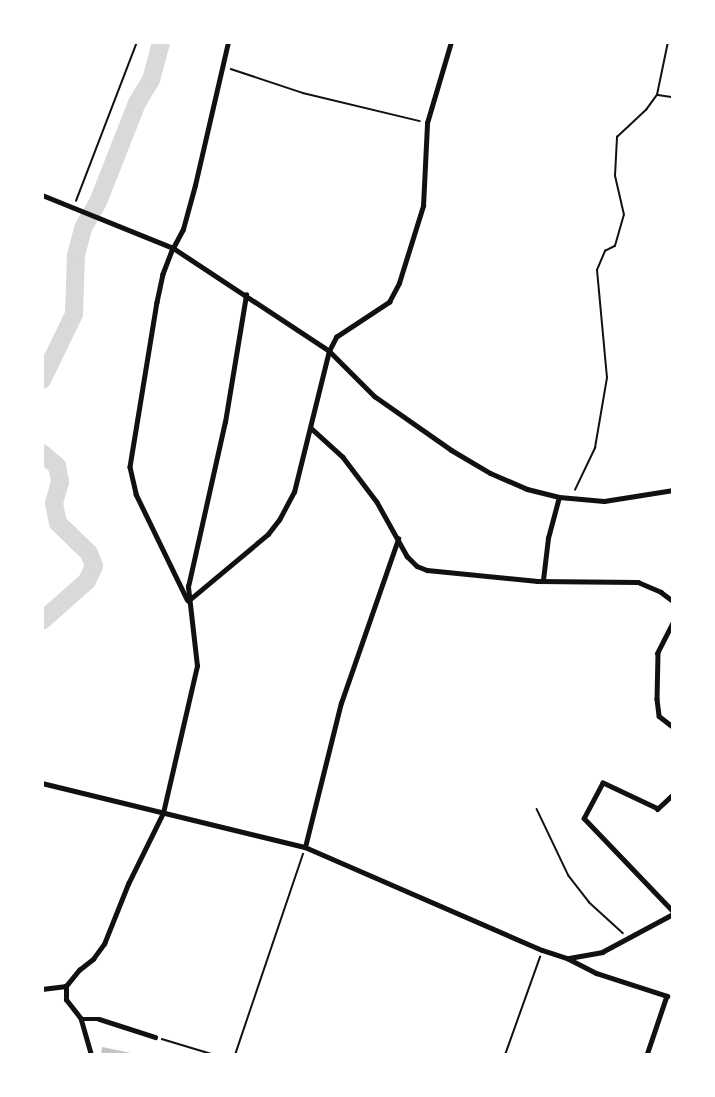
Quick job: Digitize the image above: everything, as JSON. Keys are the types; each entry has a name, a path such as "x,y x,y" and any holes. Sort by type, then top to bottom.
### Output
{"street":[{"path":"188,601 136,494 130,467 163,274 183,229 228,42"},
{"path":"188,601 268,534 279,520 294,492 329,351 336,337 389,302 399,284 423,206 427,123 451,42"},
{"path":"42,195 173,248 246,294 329,351 374,396 451,450 490,473 527,489 559,497 604,501 673,490"},
{"path":"91,1055 81,1019 66,1000 66,986 79,970 93,959 104,944 128,884 163,813 197,666 188,587 225,422 246,294"},
{"path":"311,428 344,457 377,502 407,556 417,566 427,570 543,580 638,582 661,592 673,601"},
{"path":"543,580 548,538 559,497"},
{"path":"305,847 341,703 398,539"},
{"path":"673,623 658,653 657,699 659,716 673,727"},
{"path":"42,783 305,847 542,950 567,958 596,973 667,996 647,1055"},
{"path":"567,958 603,952 630,940 673,913 584,818 603,783 658,809 673,795"},
{"path":"42,989 66,986"},
{"path":"81,1019 99,1019 155,1037"}],"path":[{"path":"74,207 137,42"},
{"path":"559,497 573,495 595,448 607,378 597,270 605,251 615,246 624,215 615,176 617,137 646,110 657,95 668,42"},
{"path":"222,66 303,93 427,123"},
{"path":"657,95 673,97"},
{"path":"537,809 569,876 590,902 630,940"},
{"path":"235,1055 305,847"},
{"path":"506,1055 542,950"},
{"path":"155,1037 215,1055"}],"building":[{"path":"102,1047 131,1053 131,1055 101,1055"}],"waterway":[{"path":"42,380 74,314 76,255 83,228 98,202 137,103 151,80 161,42"},
{"path":"42,453 57,466 60,482 54,503 58,523 89,553 94,566 87,581 42,621"}]}
